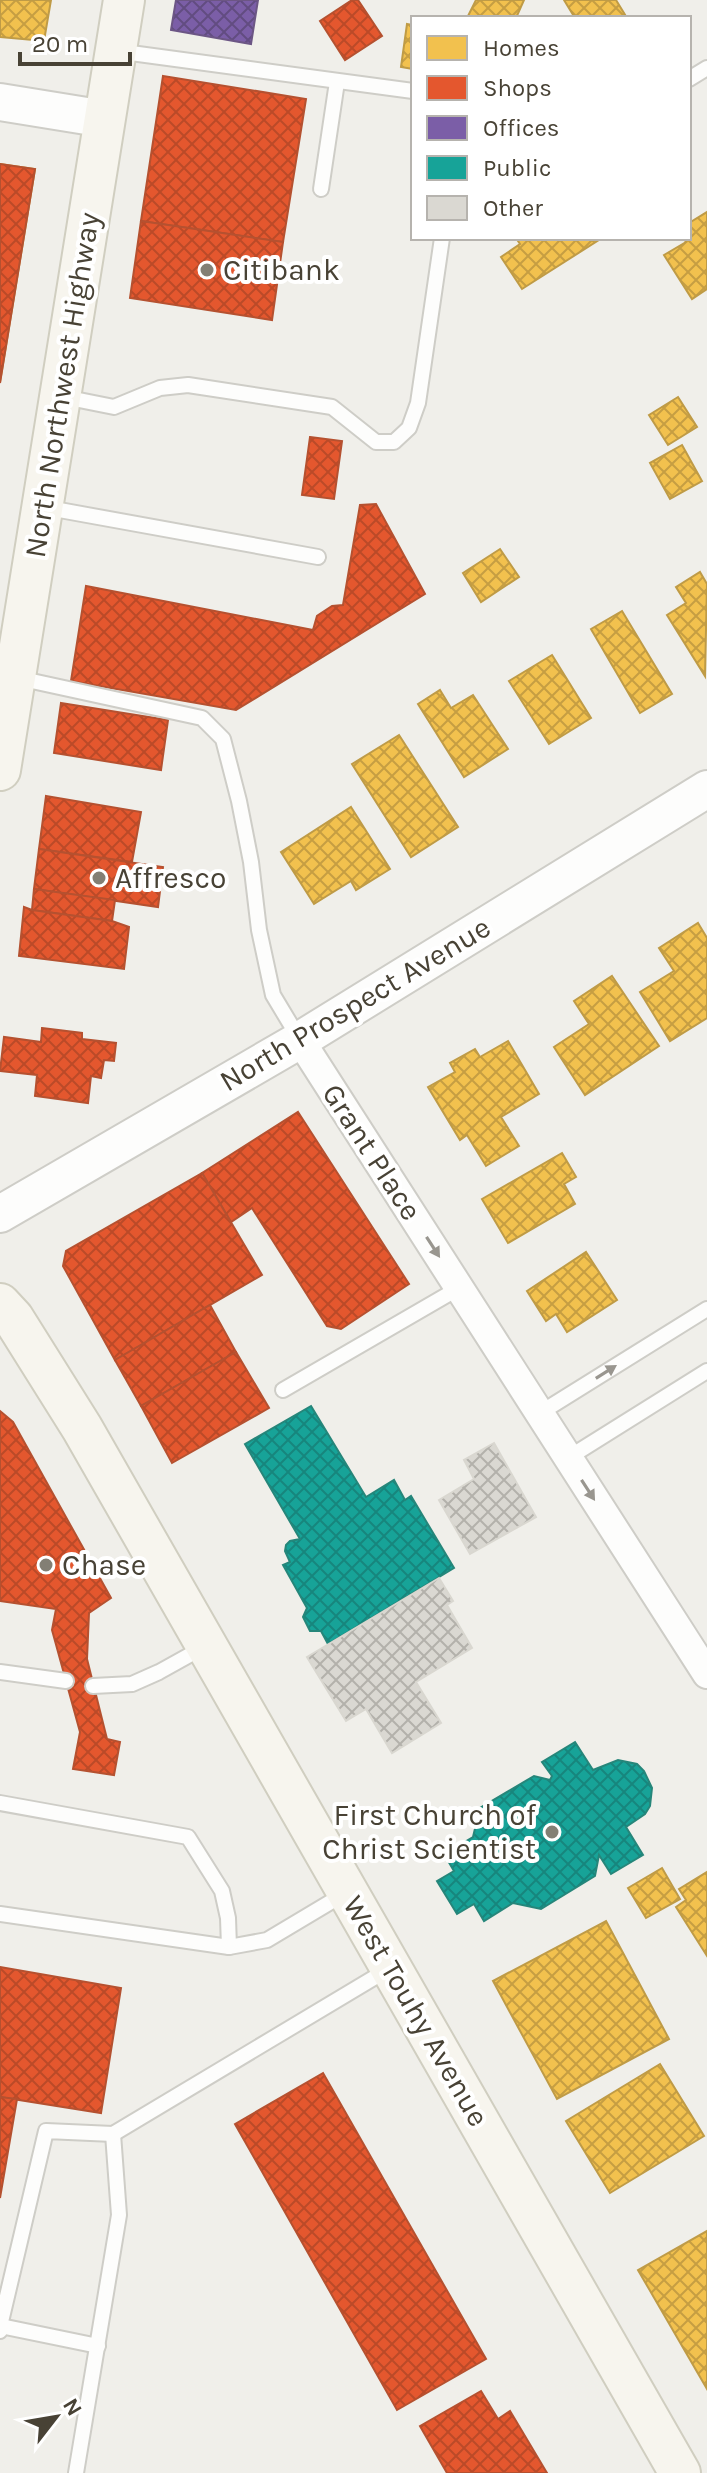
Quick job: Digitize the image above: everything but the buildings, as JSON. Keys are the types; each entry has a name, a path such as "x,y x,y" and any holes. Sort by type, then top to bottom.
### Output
{"main road":[{"name":"North Northwest Highway","path":"0,770 124,0"},
{"name":"West Touhy Avenue","path":"0,1304 13,1318 82,1428 680,2473"}],"street":[{"path":"0,102 105,119"},
{"name":"North Prospect Avenue","path":"0,1214 300,1040 707,789"},
{"name":"Grant Place","path":"300,1040 707,1674"}],"lane":[{"path":"116,51 411,91"},
{"path":"321,189 337,82"},
{"path":"61,397 114,407 160,388 188,385 332,407 376,442 394,442 403,437 409,428 418,403 442,240"},
{"path":"43,506 318,557"},
{"name":"Grant Place","path":"15,677 202,718 223,739 251,862 259,930 273,995 300,1040"},
{"path":"283,1390 459,1288"},
{"path":"540,1413 707,1309"},
{"path":"568,1458 707,1371"},
{"path":"93,1686 132,1684 207,1645"},
{"path":"0,1672 66,1681"},
{"path":"0,1803 188,1837 222,1891 228,1918 229,1947"},
{"path":"0,1914 229,1947 267,1940 348,1892"},
{"path":"98,2346 0,2328 46,2131 113,2134 391,1967"},
{"path":"76,2473 119,2215 113,2134"}],"place":[{"name":"Citibank","path":"207,270"},
{"name":"Affresco","path":"99,878"},
{"name":"Chase","path":"46,1565"},
{"name":"First Church of Christ Scientist","path":"552,1832"}]}
